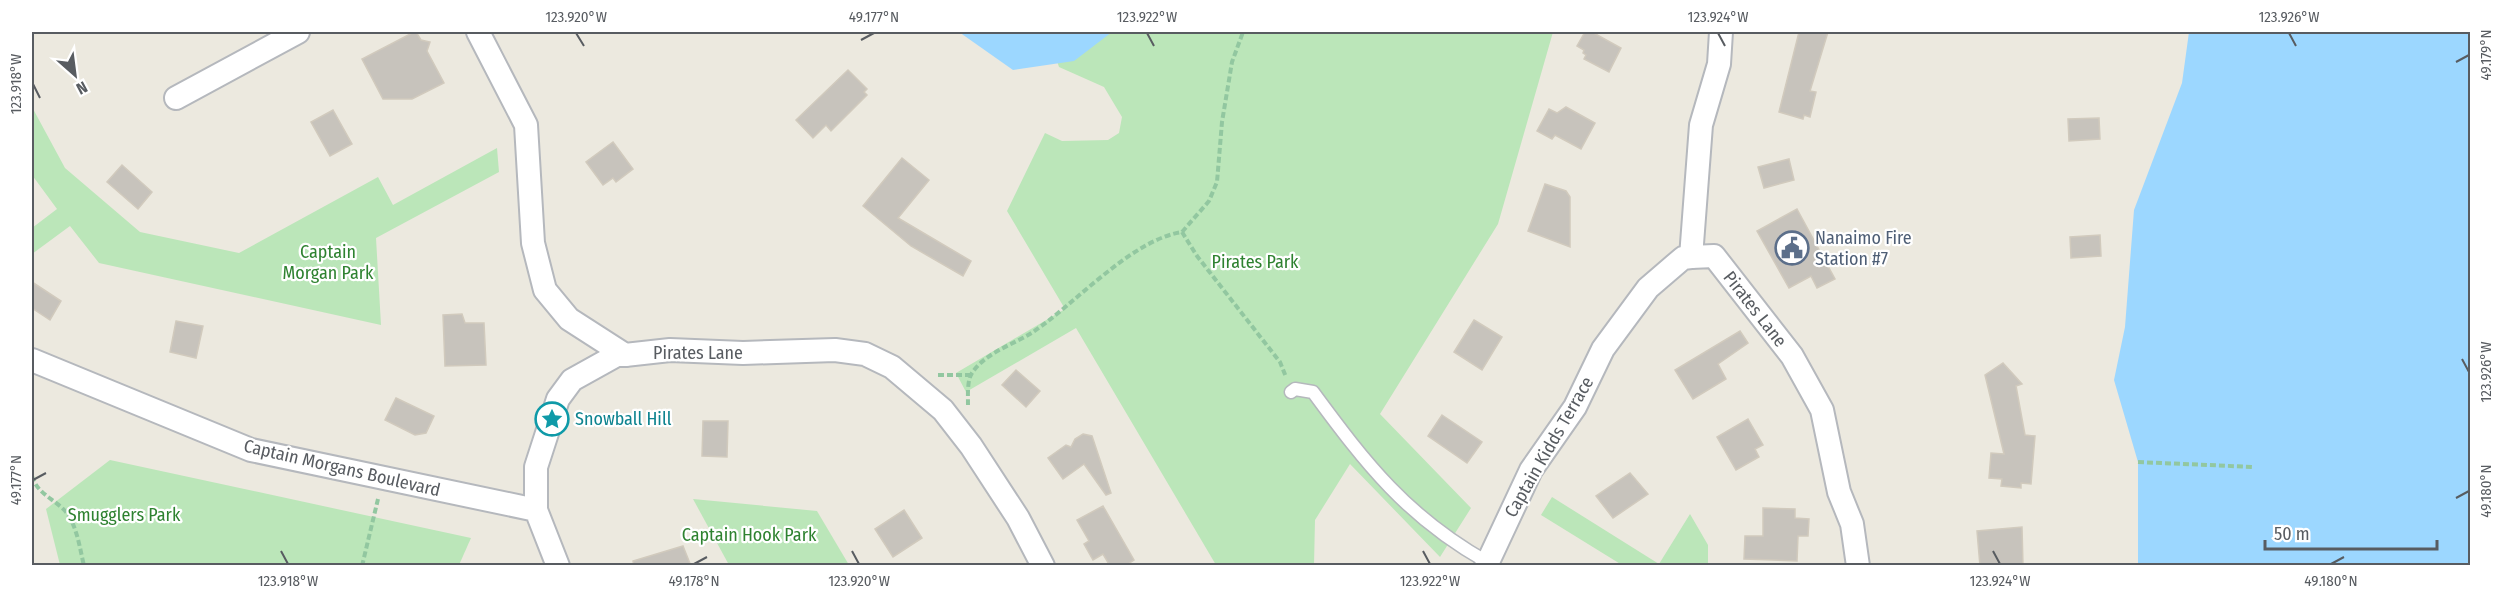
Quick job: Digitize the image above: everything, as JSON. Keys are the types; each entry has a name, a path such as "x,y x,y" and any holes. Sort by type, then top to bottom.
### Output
{"street":[{"path":"176,98 298,32"},
{"path":"478,32 526,125 533,243 545,290 569,319 625,355"},
{"path":"1691,257 1701,125 1719,64 1721,32"},
{"name":"Pirates Lane","path":"1691,257 1714,256 1792,356 1821,410 1839,492 1852,524 1858,566"},
{"name":"Captain Kidds Terrace","path":"1487,564 1531,470 1575,407 1603,349 1648,288 1683,258 1691,257"},
{"name":"Pirates Lane","path":"536,510 536,467 558,399 572,380 617,355 670,350 743,354 835,350 865,354 892,366 943,410 965,438 1018,518 1043,566"},
{"name":"Captain Morgans Boulevard","path":"32,360 251,450 536,510"},
{"path":"536,510 558,566"}],"lane":[{"path":"1293,391 1313,392 1375,473 1406,505 1487,564"}],"path":[{"path":"965,438 970,375 986,358 1031,333 1107,273 1143,248 1172,233 1182,232 1209,201 1217,183 1222,122 1232,62 1243,32"},
{"path":"1182,232 1197,256 1280,362 1293,391"},
{"path":"2138,462 2254,467"},
{"path":"32,476 34,485 67,513 77,537 84,566"},
{"path":"362,566 382,478"}],"green space":[{"name":"Pirates Park","path":"1091,32 1553,32 1498,224 1380,414 1471,508 1440,557 1350,464 1315,520 1314,565 1216,565 1076,328 966,392 956,373 1065,309 1007,211 1045,133 1062,141 1108,140 1119,133 1122,117 1104,87 1059,67 1055,55"},
{"name":"Captain Morgan Park","path":"32,107 65,168 140,232 239,253 378,177 393,205 497,148 499,172 376,238 381,325 99,263 70,226 32,254 32,228 57,209 32,175"},
{"name":"Smugglers Park","path":"110,460 471,538 459,565 60,565 46,509"},
{"path":"1552,497 1659,564 1690,514 1708,545 1708,565 1622,565 1541,515"},
{"name":"Captain Hook Park","path":"693,499 817,511 849,565 729,565"}],"water":[{"path":"959,32 1112,32 1074,61 1013,70"},
{"path":"2189,32 2470,32 2470,565 2138,565 2138,462 2114,380 2125,327 2134,210 2182,83"}],"building":[{"path":"414,32 421,40 430,42 427,51 444,83 412,99 383,99 362,59"},
{"path":"1585,32 1592,32 1621,48 1609,72 1584,59 1586,55 1583,53 1584,50 1577,46"},
{"path":"1799,32 1828,32 1810,91 1816,92 1810,117 1804,115 1803,119 1779,112"},
{"path":"848,70 867,89 864,92 867,95 831,131 826,125 813,138 796,120"},
{"path":"1566,107 1595,123 1581,149 1555,135 1552,139 1537,131 1549,109 1557,113"},
{"path":"333,110 352,144 330,156 311,122"},
{"path":"2099,118 2100,139 2069,141 2068,119"},
{"path":"613,142 633,169 616,182 613,178 603,185 586,162"},
{"path":"902,158 929,180 898,218 971,261 963,276 911,246 863,206"},
{"path":"1789,159 1794,180 1764,188 1758,167"},
{"path":"122,165 152,192 138,209 107,182"},
{"path":"1545,184 1566,191 1570,197 1570,247 1528,231"},
{"name":"Nanaimo Fire Station #7","path":"1797,209 1835,279 1817,288 1811,276 1789,288 1757,231"},
{"path":"2100,235 2101,256 2071,258 2070,237"},
{"path":"32,282 61,301 50,320 32,308"},
{"path":"462,314 465,323 484,323 486,365 445,366 443,315"},
{"path":"1474,320 1502,337 1482,370 1454,352"},
{"path":"176,321 203,326 196,358 170,352"},
{"path":"1740,331 1748,343 1718,364 1726,379 1693,399 1675,370"},
{"path":"2003,363 2022,384 2016,386 2025,435 2035,436 2031,484 2021,483 2021,488 2001,486 2002,479 1989,478 1991,453 2004,454 1985,375"},
{"path":"1016,370 1040,391 1026,407 1002,385"},
{"path":"396,398 434,416 426,433 415,435 385,420"},
{"path":"1442,415 1482,442 1467,463 1428,436"},
{"path":"1748,419 1763,445 1755,449 1759,457 1736,470 1717,437"},
{"path":"703,421 728,421 727,457 702,456"},
{"path":"1083,434 1092,436 1111,493 1106,495 1084,464 1063,479 1048,458 1066,445 1071,447 1075,439"},
{"path":"1630,473 1648,494 1613,518 1596,496"},
{"path":"1103,506 1134,560 1125,566 1110,566 1103,554 1093,560 1084,544 1089,541 1077,520"},
{"path":"1763,508 1795,509 1795,518 1809,519 1808,536 1798,536 1797,561 1744,559 1745,536 1763,536"},
{"path":"904,510 922,538 893,557 875,529"},
{"path":"2022,527 2023,566 1980,566 1977,531"},
{"path":"683,546 691,566 634,566 633,561"}],"place":[{"name":"Nanaimo Fire Station #7","path":"1792,248"},
{"name":"Snowball Hill","path":"552,419"}]}
